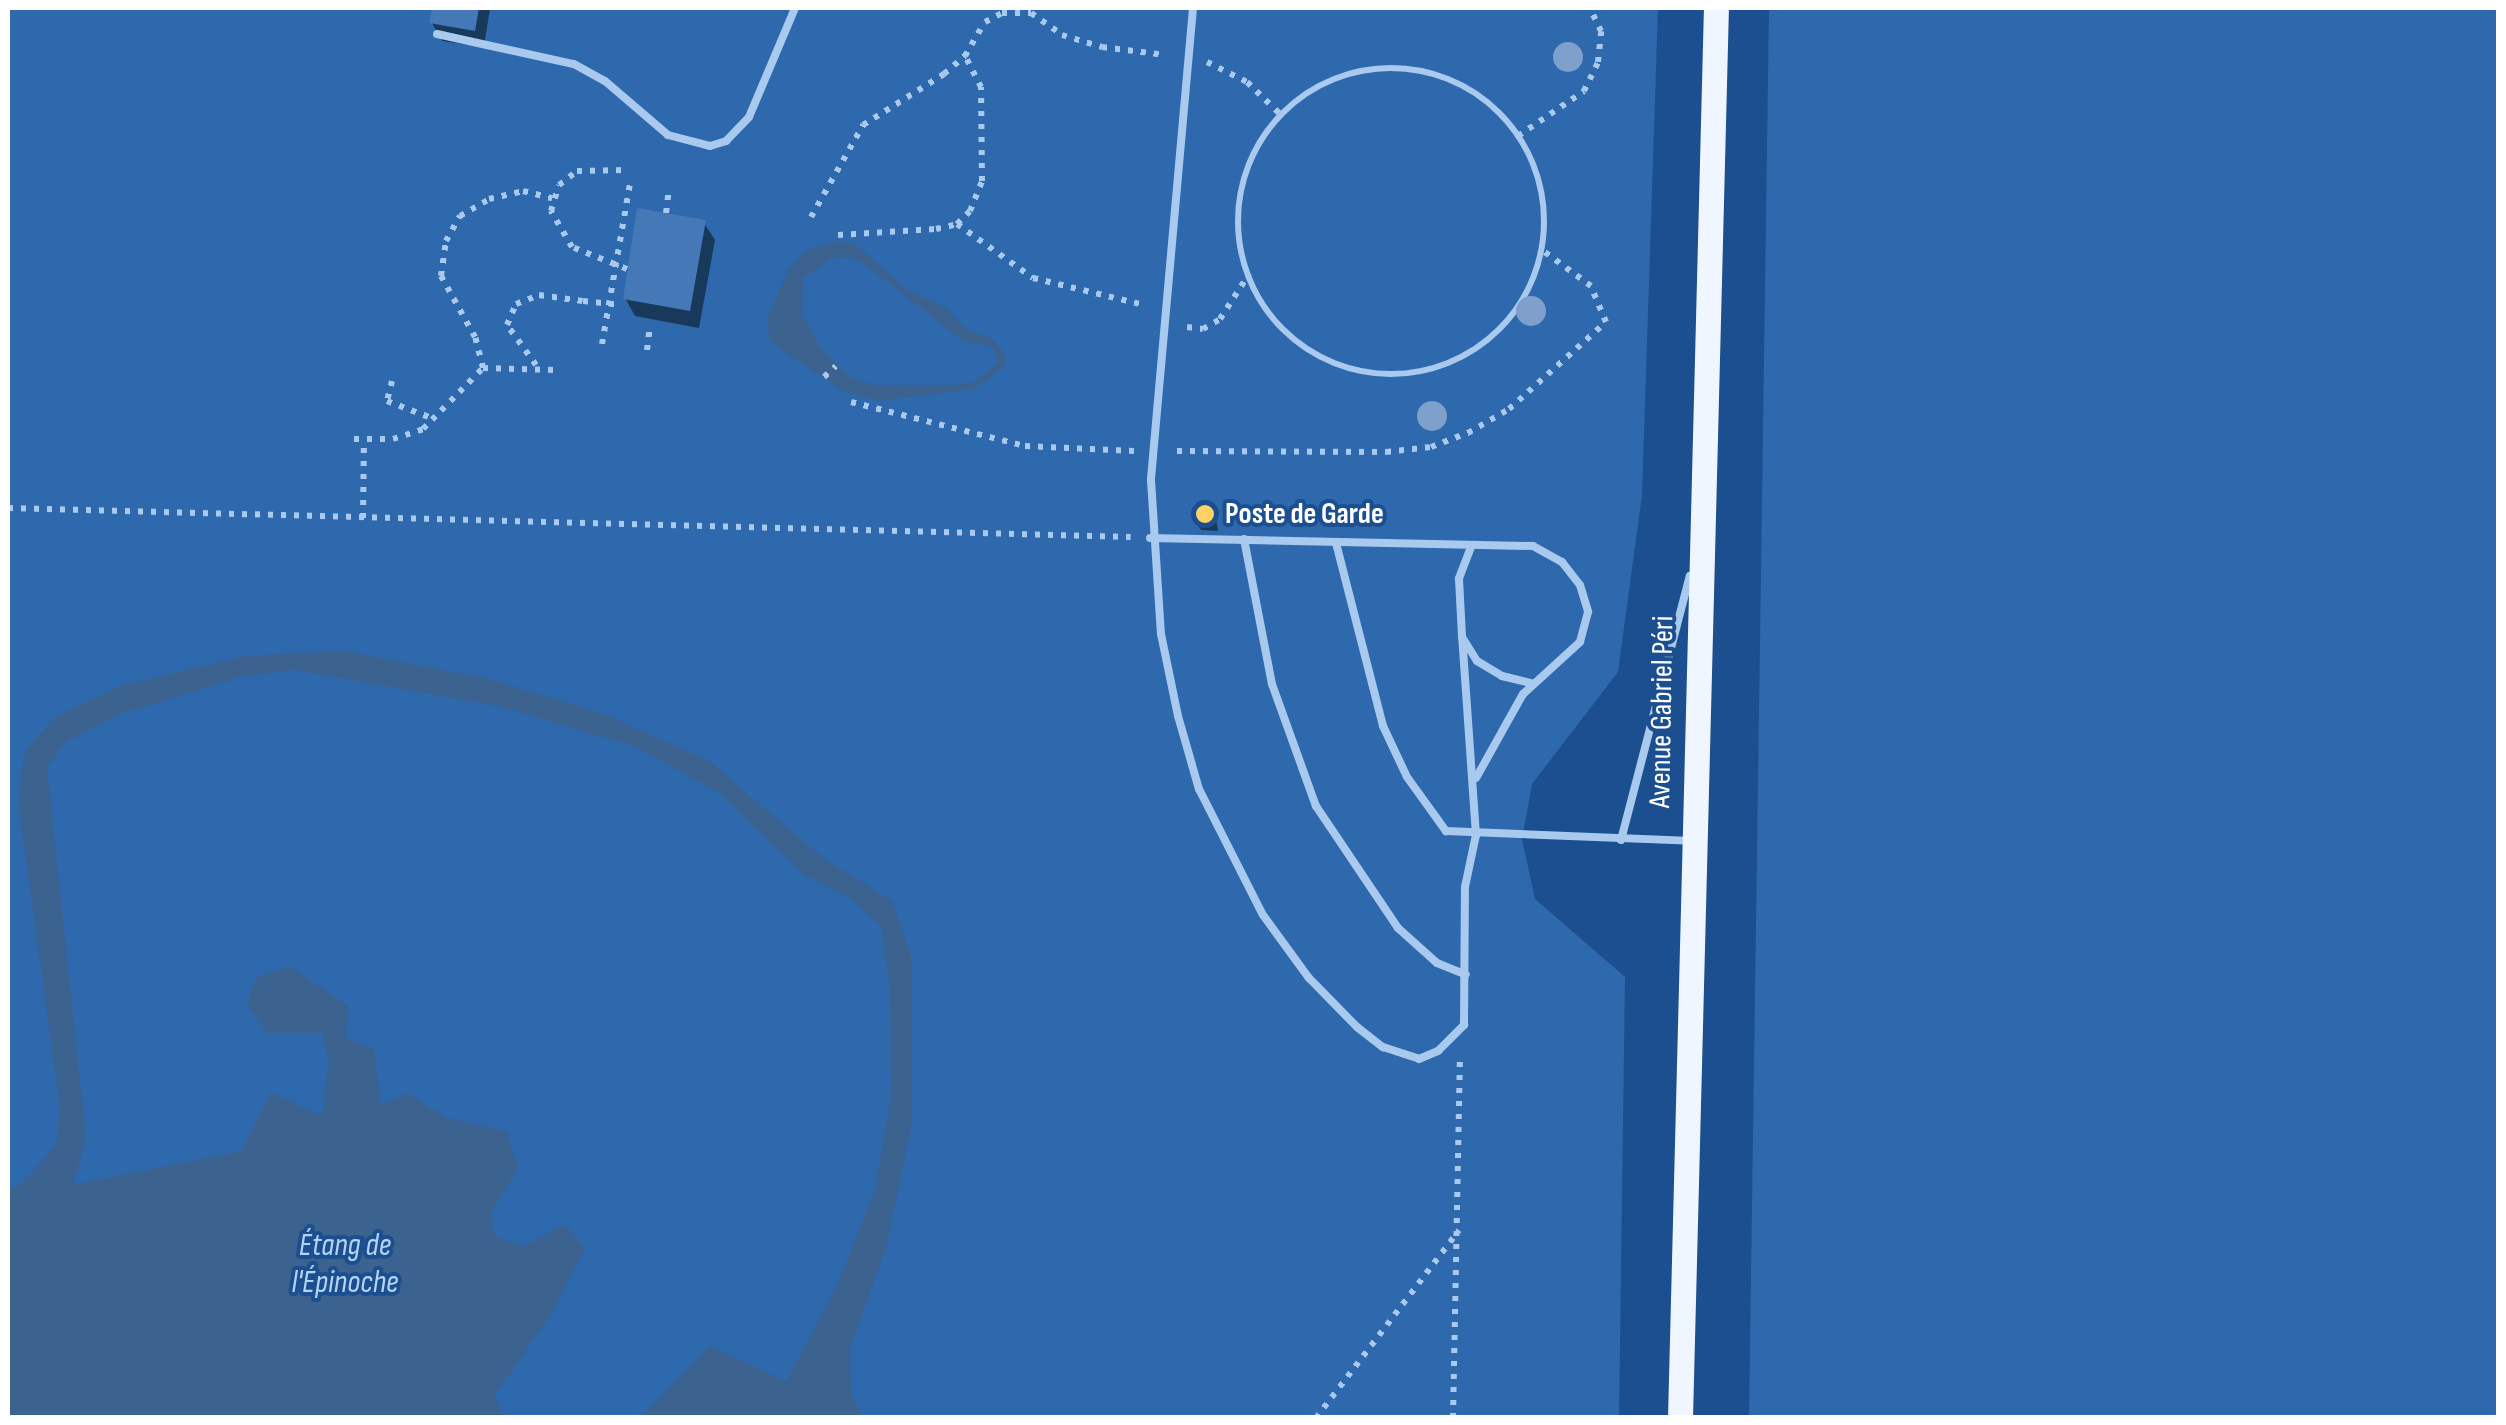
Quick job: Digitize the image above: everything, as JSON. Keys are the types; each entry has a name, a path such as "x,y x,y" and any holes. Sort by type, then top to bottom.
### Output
{"main road":[{"name":"Avenue Gabriel Péri","path":"1680,1418 1698,542 1716,8"}],"lane":[{"path":"437,34 574,64 605,81 668,136 710,146 726,141 749,117 795,8"},
{"path":"1193,8 1152,451 1150,538 1161,634 1199,789 1263,915 1309,978 1383,1047 1419,1059 1452,1040 1464,1025 1465,888 1476,835 1459,579 1471,547"},
{"path":"1150,538 1533,546 1562,562 1580,585 1588,612 1580,642 1533,684 1490,746 1474,782"},
{"path":"1244,539 1272,684 1316,806 1398,928 1436,962 1466,975"},
{"path":"1621,840 1698,542"},
{"path":"1336,543 1364,671 1407,777 1446,831 1692,841"},
{"path":"1462,637 1477,660 1502,676 1533,684"}],"path":[{"path":"1518,136 1584,91 1598,62 1601,31 1590,8"},
{"path":"811,217 864,125 965,56 986,22 1017,10 1088,44 1188,56 1248,82 1280,114"},
{"path":"957,224 982,181 981,87 965,56"},
{"path":"1384,68 1413,70 1467,88 1518,136 1540,184 1542,250 1525,295 1489,338 1436,368 1405,373 1347,367 1320,357 1274,318 1249,274 1238,218 1242,193 1262,137 1280,114 1331,80 1384,68"},
{"path":"552,198 577,170 627,170"},
{"path":"602,344 630,184"},
{"path":"483,368 476,337 441,276 450,228 489,198 523,190 552,198"},
{"path":"666,213 669,190"},
{"path":"552,198 556,225 572,247 627,269"},
{"path":"838,236 957,224 1033,278 1129,297 1203,329 1220,320 1249,274"},
{"path":"851,402 1025,446 1386,452 1431,447 1468,433 1509,409 1606,322 1591,286 1542,250"},
{"path":"536,365 507,325 516,304 539,294 622,306"},
{"path":"646,350 650,326"},
{"path":"354,439 410,435 435,419 483,368 536,365 556,370"},
{"path":"824,377 836,366"},
{"path":"392,381 387,401 435,419"},
{"path":"363,518 364,440"},
{"path":"8,508 1150,538"},
{"path":"1452,1040 1462,1063 1453,1418"},
{"path":"1316,1418 1460,1228"}],"shaded area":[{"path":"8,8 1658,8 1642,495 1618,672 1532,784 1522,839 1535,899 1625,977 1619,1417 8,1418"},
{"path":"1769,8 2498,8 2498,1417 1749,1417"}],"water":[{"path":"840,241 855,244 906,289 946,308 968,331 990,337 1006,354 1006,365 974,389 880,401 847,393 770,341 767,319 789,268 811,248","holes":["833,258 853,258 963,341 993,347 998,363 974,382 955,385 878,385 851,378 820,347 802,314 803,279"]},
{"name":"Étang de l'Épinoche","path":"344,651 490,679 606,715 709,761 823,858 892,901 911,955 912,1123 886,1248 850,1348 851,1394 862,1417 641,1417 710,1346 786,1381 835,1290 875,1190 891,1096 890,991 881,926 850,898 803,874 719,793 637,747 498,706 295,670 244,676 120,714 66,742 47,767 86,1138 73,1185 241,1151 271,1092 322,1116 329,1060 322,1033 266,1033 247,1004 256,978 289,966 348,1006 346,1039 374,1049 381,1105 407,1093 447,1118 507,1131 518,1168 491,1213 495,1237 524,1246 565,1224 585,1248 549,1318 494,1396 504,1417 8,1417 8,1190 21,1184 56,1146 60,1107 18,801 25,751 55,717 120,686 244,656"}],"building":[{"path":"432,8 479,8 475,31 429,23"},
{"path":"637,208 706,220 690,311 623,299"},
{"name":"Poste de Garde","path":"1194,503 1216,504 1215,524 1194,523"}],"place":[{"name":"Poste de Garde","path":"1205,514"}]}
